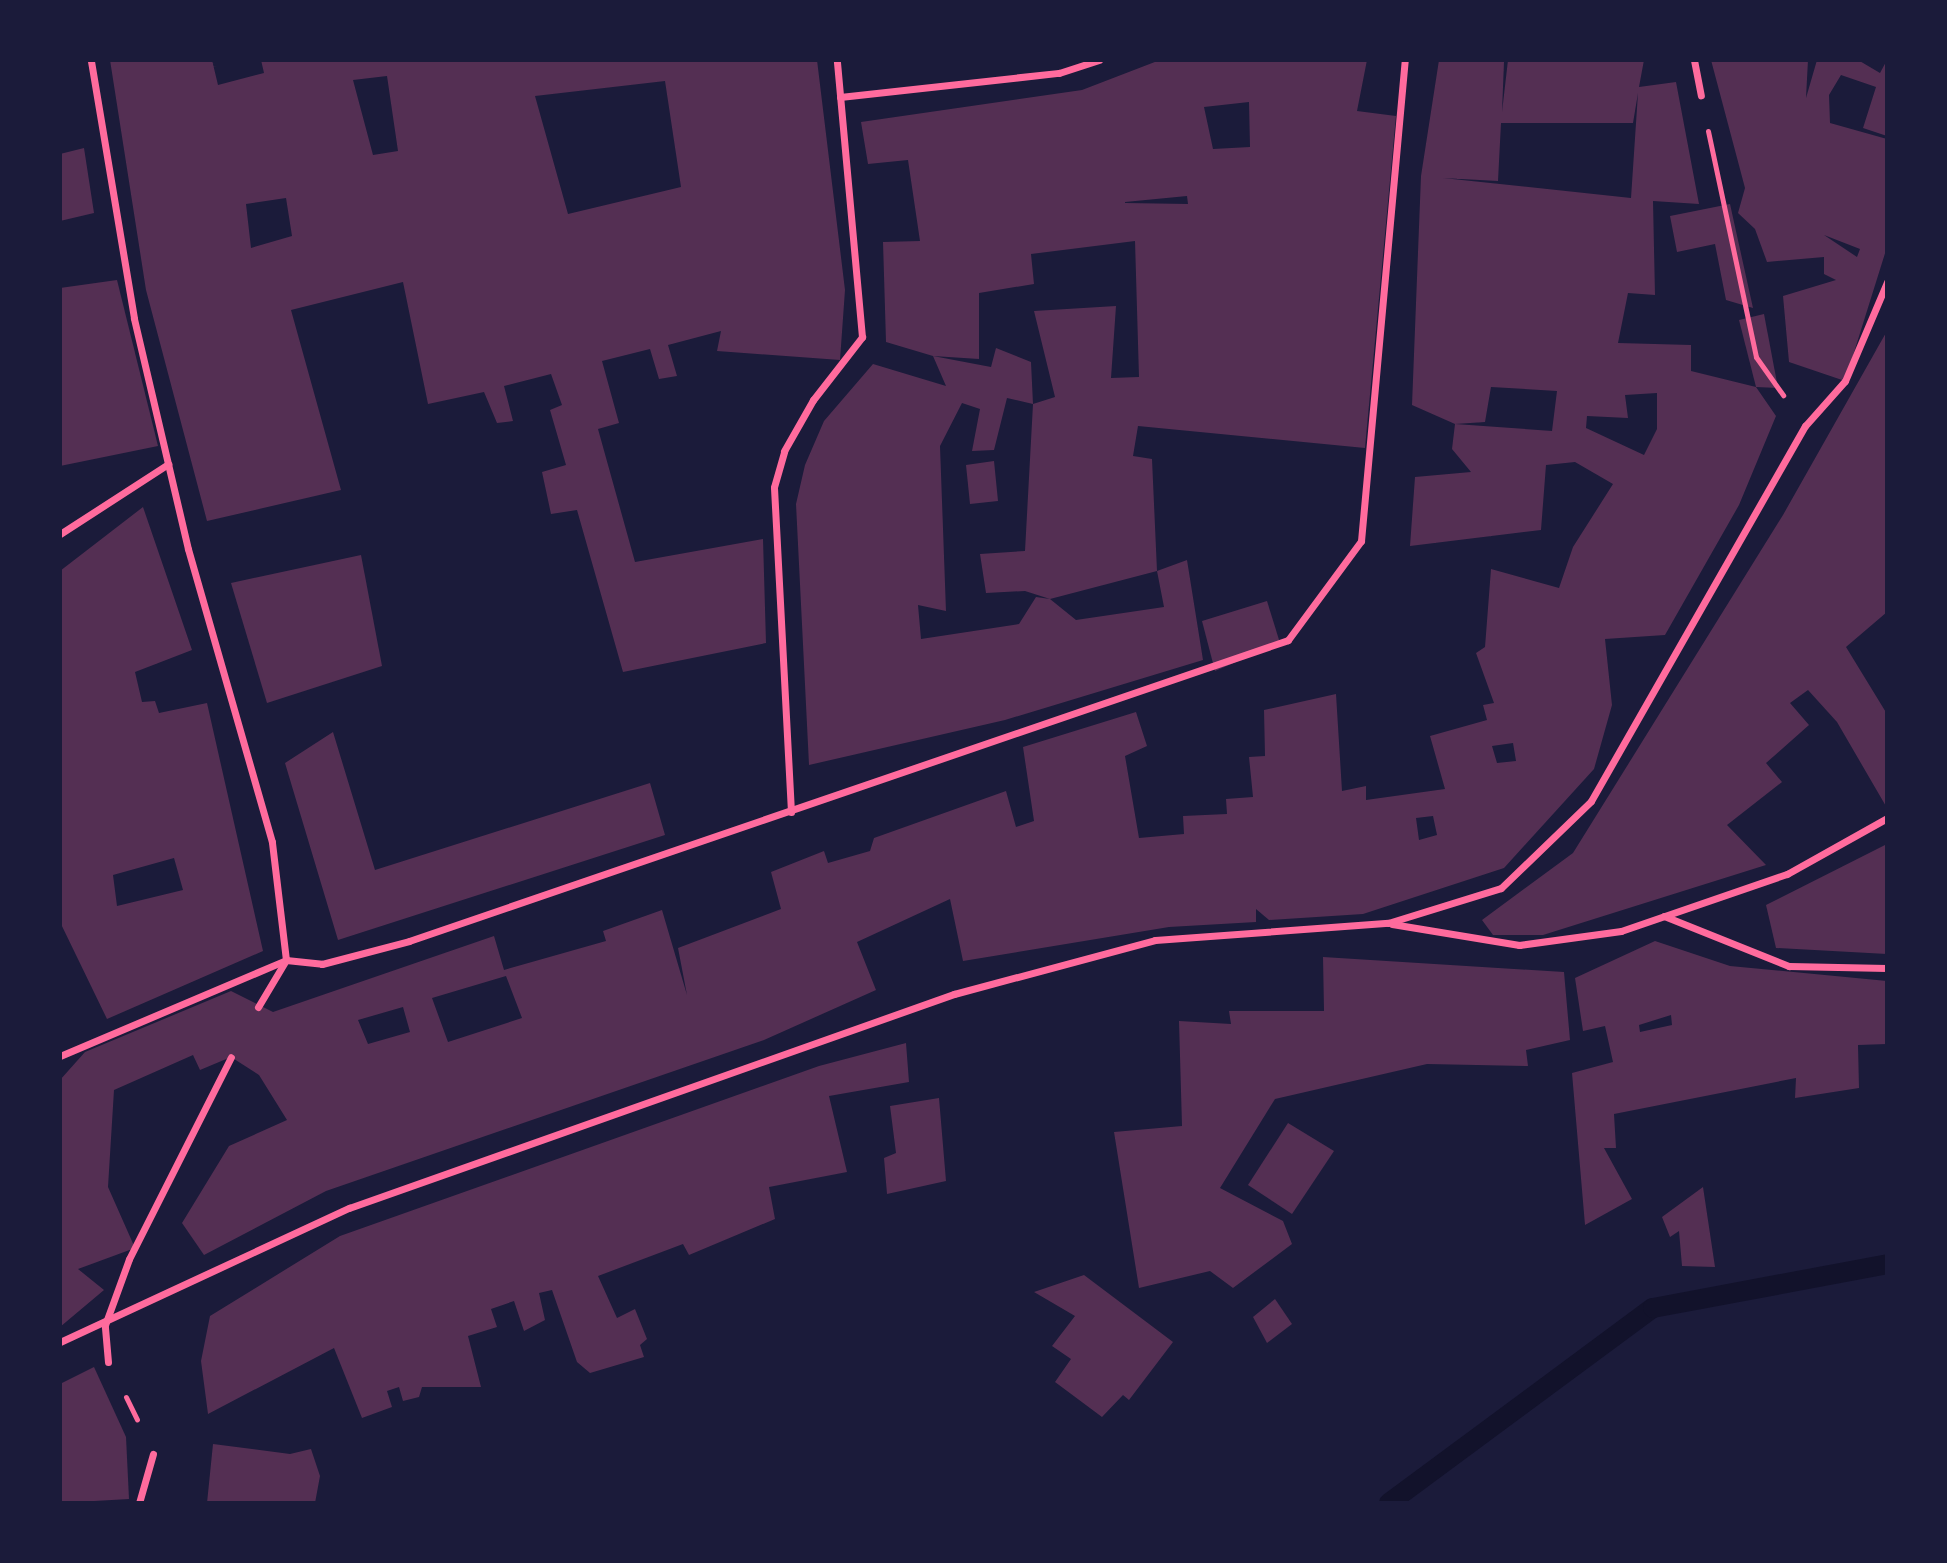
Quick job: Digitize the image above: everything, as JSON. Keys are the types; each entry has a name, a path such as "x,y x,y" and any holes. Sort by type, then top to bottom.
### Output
{"street":[{"path":"91,60 134,318 168,464 272,842 286,960 258,1007"},
{"path":"791,812 774,487 784,451 813,400 862,337 837,60"},
{"path":"840,97 1059,73 1099,60"},
{"path":"60,1056 286,960 354,958 791,812 1288,640 1361,541 1405,60"},
{"path":"1694,60 1701,95"},
{"path":"60,1342 105,1325 349,1208 954,994 1155,940 1388,923 1501,888 1591,801 1805,426 1845,381 1887,282"},
{"path":"60,534 168,464"},
{"path":"1388,923 1519,945 1621,931 1787,874 1887,818"},
{"path":"1664,916 1789,966 1887,968"},
{"path":"108,1362 105,1325 129,1259 231,1057"},
{"path":"139,1503 153,1454"}],"path":[{"path":"1701,95 1756,357 1805,426"},
{"path":"108,1362 153,1454"}],"building":[{"path":"110,60 212,60 218,85 264,73 261,60 817,60 845,290 840,360 717,351 721,331 668,345 677,376 659,379 650,349 602,361 619,423 598,429 635,562 763,539 766,643 623,672 577,510 551,514 542,472 566,465 550,410 562,405 551,374 504,386 513,421 497,423 484,392 428,404 403,282 291,310 341,490 207,521 146,290","holes":["387,76 398,151 373,155 353,80","665,81 681,187 568,214 535,96","286,198 292,236 251,248 246,204"]},
{"path":"1160,60 1367,60 1357,111 1396,116 1365,448 1138,426 1133,456 1152,459 1157,571 1050,599 1025,591 986,593 980,554 1025,551 1033,404 1055,397 1034,311 1116,306 1111,378 1139,377 1135,241 1031,254 1034,284 979,293 979,359 933,356 886,342 883,242 920,241 908,160 868,164 861,122 1082,90","holes":["1249,102 1250,147 1213,149 1204,107","1187,196 1188,204 1125,203"]},
{"path":"1439,60 1504,62 1502,112 1508,60 1644,60 1639,87 1676,82 1699,204 1653,201 1655,295 1628,293 1618,343 1691,345 1691,371 1756,387 1776,416 1739,505 1665,635 1605,639 1612,705 1594,769 1504,868 1363,914 1269,920 1256,909 1256,922 1169,927 963,961 950,899 857,942 876,990 764,1040 326,1191 204,1255 182,1223 229,1146 287,1120 259,1075 231,1057 200,1070 193,1055 114,1090 108,1187 135,1248 78,1269 104,1290 60,1327 60,1080 85,1052 231,991 273,1012 494,936 504,970 606,941 603,931 662,910 687,995 678,948 781,909 771,872 824,851 828,863 870,851 874,838 1006,791 1016,827 1034,821 1023,747 1136,712 1147,746 1125,756 1139,838 1184,834 1183,816 1227,814 1226,799 1253,797 1249,757 1265,756 1264,710 1336,694 1342,791 1366,786 1366,800 1445,789 1430,736 1487,720 1483,705 1494,703 1476,653 1485,647 1491,569 1559,588 1573,547 1613,484 1575,462 1546,465 1541,530 1410,546 1415,477 1471,472 1452,449 1455,424 1412,405 1421,176","holes":["1638,93 1631,198 1443,178 1498,181 1501,123 1633,123","1491,387 1557,391 1552,431 1455,424 1485,422","1657,393 1657,429 1644,455 1586,428 1587,416 1628,418 1625,395","1513,743 1516,761 1497,763 1492,746","1433,816 1437,835 1419,840 1416,818","506,976 522,1018 448,1042 432,998","403,1007 410,1032 368,1044 358,1020"]},
{"path":"1711,60 1808,60 1806,98 1817,60 1858,60 1880,73 1887,60 1887,136 1863,128 1876,87 1841,75 1829,95 1830,123 1887,139 1887,247 1845,381 1789,362 1783,296 1836,280 1824,274 1824,257 1767,262 1755,229 1738,213 1745,188","holes":["1824,235 1860,249 1857,257"]},
{"path":"84,148 94,213 60,221 60,154"},
{"path":"1730,204 1753,308 1726,300 1715,244 1677,252 1670,216"},
{"path":"117,280 158,446 60,466 60,288"},
{"path":"1764,314 1778,388 1756,387 1739,320"},
{"path":"1887,331 1887,612 1846,647 1887,714 1887,808 1837,722 1808,690 1790,703 1809,725 1766,763 1782,782 1727,825 1766,865 1543,935 1493,935 1482,920 1573,853 1783,515"},
{"path":"996,348 1031,362 1033,404 1007,398 994,450 972,451 980,409 962,403 940,446 946,611 918,605 921,639 1019,624 1036,597 1050,599 1076,620 1164,607 1157,571 1187,560 1203,660 1005,720 809,765 796,504 805,465 824,421 873,364 946,386 933,356 991,367"},
{"path":"994,461 998,501 970,504 966,465"},
{"path":"143,507 192,650 135,672 142,702 155,701 159,713 207,703 263,951 107,1019 60,922 60,571","holes":["174,858 183,890 117,906 113,875"]},
{"path":"361,555 382,666 267,703 231,583"},
{"path":"1267,601 1280,643 1215,671 1202,621"},
{"path":"333,732 375,870 650,783 665,835 338,940 285,763"},
{"path":"1887,844 1887,954 1776,948 1766,905"},
{"path":"1655,941 1730,966 1887,981 1887,1044 1858,1045 1859,1088 1795,1098 1796,1078 1614,1114 1616,1148 1604,1148 1632,1199 1585,1225 1572,1073 1613,1062 1605,1026 1583,1031 1575,978","holes":["1671,1015 1672,1025 1640,1032 1639,1025"]},
{"path":"1323,957 1564,972 1570,1040 1526,1050 1528,1066 1427,1064 1275,1099 1220,1188 1283,1221 1292,1244 1233,1288 1210,1271 1139,1288 1114,1132 1182,1126 1179,1021 1231,1024 1229,1011 1324,1011"},
{"path":"906,1043 909,1082 829,1096 847,1172 769,1187 775,1219 689,1255 683,1244 598,1276 617,1318 635,1309 647,1339 640,1345 644,1357 590,1373 577,1362 552,1290 539,1293 545,1320 524,1331 514,1301 491,1309 497,1327 468,1336 481,1387 422,1387 419,1397 403,1401 399,1387 387,1391 392,1407 362,1418 334,1348 208,1414 201,1361 210,1316 340,1236 819,1066"},
{"path":"939,1098 946,1181 887,1194 884,1158 896,1153 890,1106"},
{"path":"1288,1123 1334,1151 1292,1214 1248,1185"},
{"path":"1703,1187 1715,1267 1682,1266 1679,1231 1670,1237 1662,1217"},
{"path":"1084,1275 1173,1342 1129,1400 1123,1395 1102,1417 1055,1382 1071,1359 1052,1346 1075,1316 1034,1292"},
{"path":"1275,1299 1292,1324 1267,1343 1253,1317"},
{"path":"94,1367 126,1437 129,1499 60,1503 60,1384"},
{"path":"213,1444 290,1454 311,1449 320,1476 315,1503 207,1503"}],"waterway":[{"path":"1389,1503 1653,1308 1887,1264"}]}
